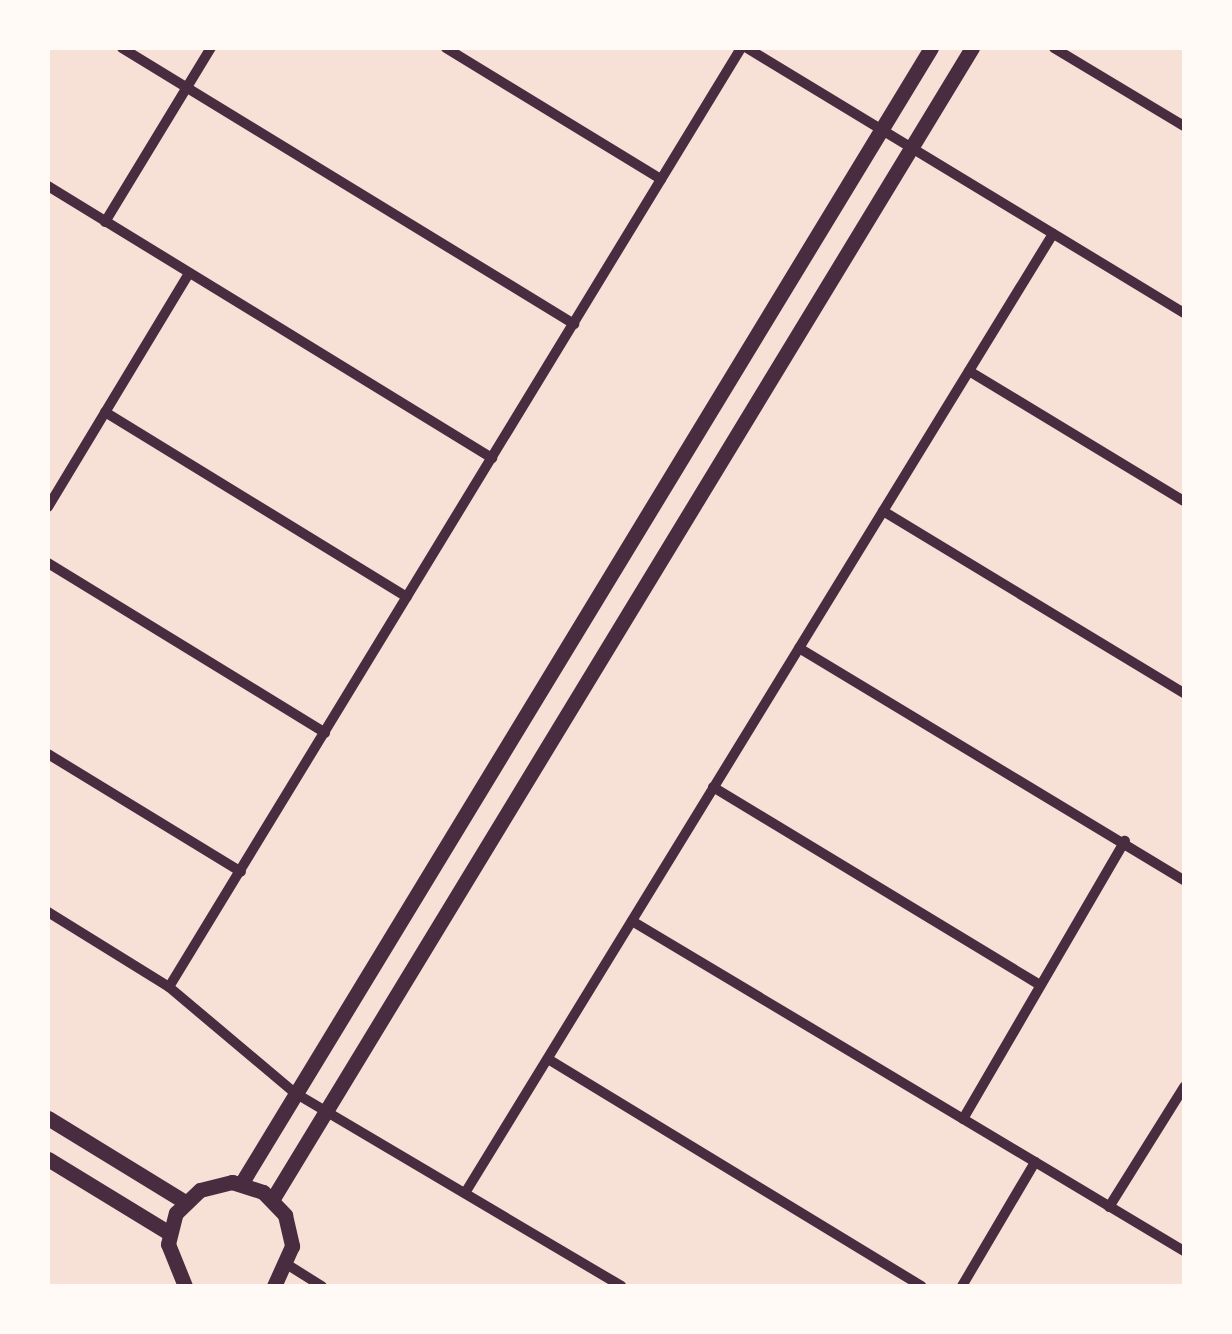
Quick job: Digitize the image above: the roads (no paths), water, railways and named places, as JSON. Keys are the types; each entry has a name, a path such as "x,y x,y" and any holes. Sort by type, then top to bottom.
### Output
{"street":[{"path":"122,48 574,324"},
{"path":"106,222 211,48"},
{"path":"446,48 661,179"},
{"path":"169,987 744,48 1184,313"},
{"path":"241,1184 931,48"},
{"path":"272,1200 972,48"},
{"path":"1054,48 1184,126"},
{"path":"48,186 492,458"},
{"path":"465,1193 1052,234"},
{"path":"48,507 189,273"},
{"path":"968,371 1184,501"},
{"path":"105,412 407,597"},
{"path":"681,458 711,476"},
{"path":"882,511 1184,693"},
{"path":"48,563 325,733"},
{"path":"799,648 1184,880"},
{"path":"48,754 240,872"},
{"path":"492,769 521,788"},
{"path":"713,786 1040,984"},
{"path":"964,1119 1125,841"},
{"path":"48,912 169,987 295,1093 621,1286"},
{"path":"632,921 1184,1251"},
{"path":"548,1059 922,1286"},
{"path":"1109,1207 1184,1087"},
{"path":"48,1118 185,1202"},
{"path":"48,1159 170,1233"},
{"path":"962,1286 1035,1162"},
{"path":"182,1285 170,1233 185,1202 215,1184 241,1184 272,1200 290,1230 288,1264 274,1286"},
{"path":"288,1264 322,1286"}]}
